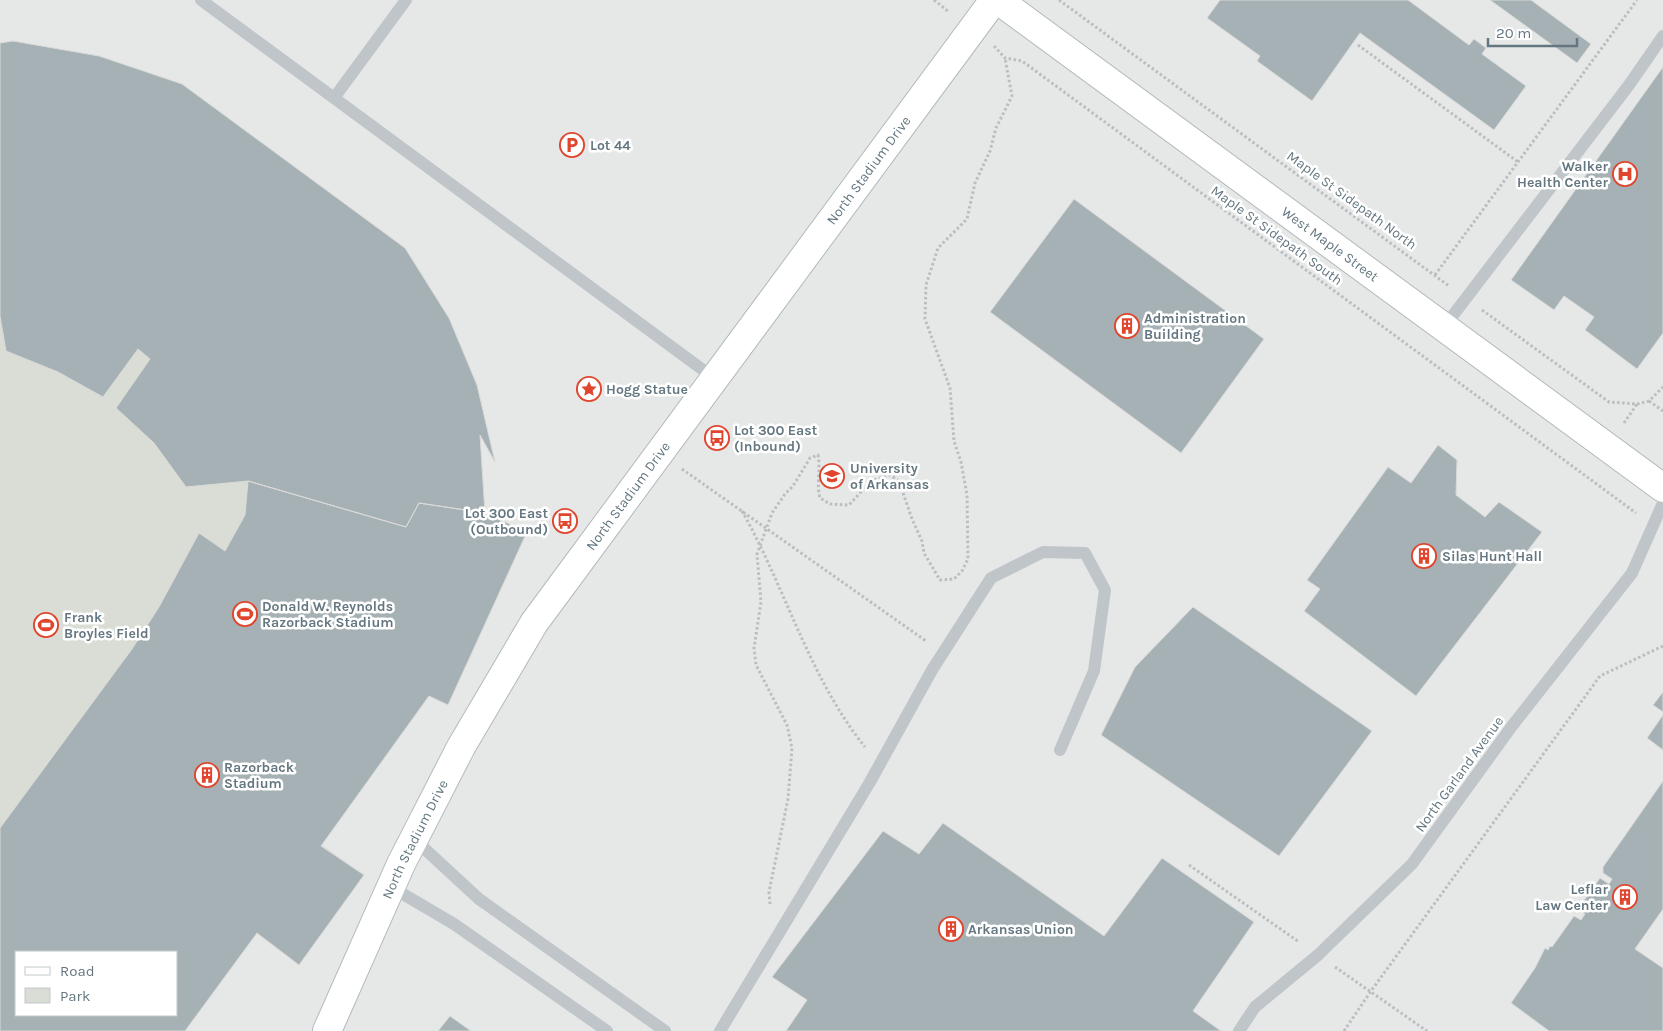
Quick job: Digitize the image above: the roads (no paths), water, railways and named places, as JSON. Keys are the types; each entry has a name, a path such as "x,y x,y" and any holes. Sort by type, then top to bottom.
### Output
{"street":[{"name":"North Stadium Drive","path":"327,1031 414,839 461,746 534,623 994,0"},
{"name":"West Maple Street","path":"998,0 1663,488"}],"lane":[{"path":"201,0 714,378"},
{"path":"334,98 406,0"},
{"path":"1444,327 1629,85 1663,36"},
{"name":"North Garland Avenue","path":"1239,1031 1256,1007 1318,955 1412,864 1512,726 1632,573 1663,503"},
{"path":"720,1031 879,765 943,652 991,578 1043,552 1085,553 1105,590 1094,671 1060,750"},
{"path":"414,839 479,899 665,1031"},
{"path":"391,888 454,924 607,1031"}],"place":[{"name":"Lot 44","path":"572,145"},
{"name":"Walker Health Center","path":"1625,174"},
{"name":"Administration Building","path":"1127,326"},
{"name":"Hogg Statue","path":"589,389"},
{"name":"Lot 300 East (Inbound)","path":"717,438"},
{"name":"University of Arkansas","path":"832,476"},
{"name":"Lot 300 East (Outbound)","path":"565,521"},
{"name":"Silas Hunt Hall","path":"1424,556"},
{"name":"Donald W. Reynolds Razorback Stadium","path":"245,614"},
{"name":"Frank Broyles Field","path":"46,625"},
{"name":"Razorback Stadium","path":"207,775"},
{"name":"Leflar Law Center","path":"1625,897"},
{"name":"Arkansas Union","path":"951,929"}]}
